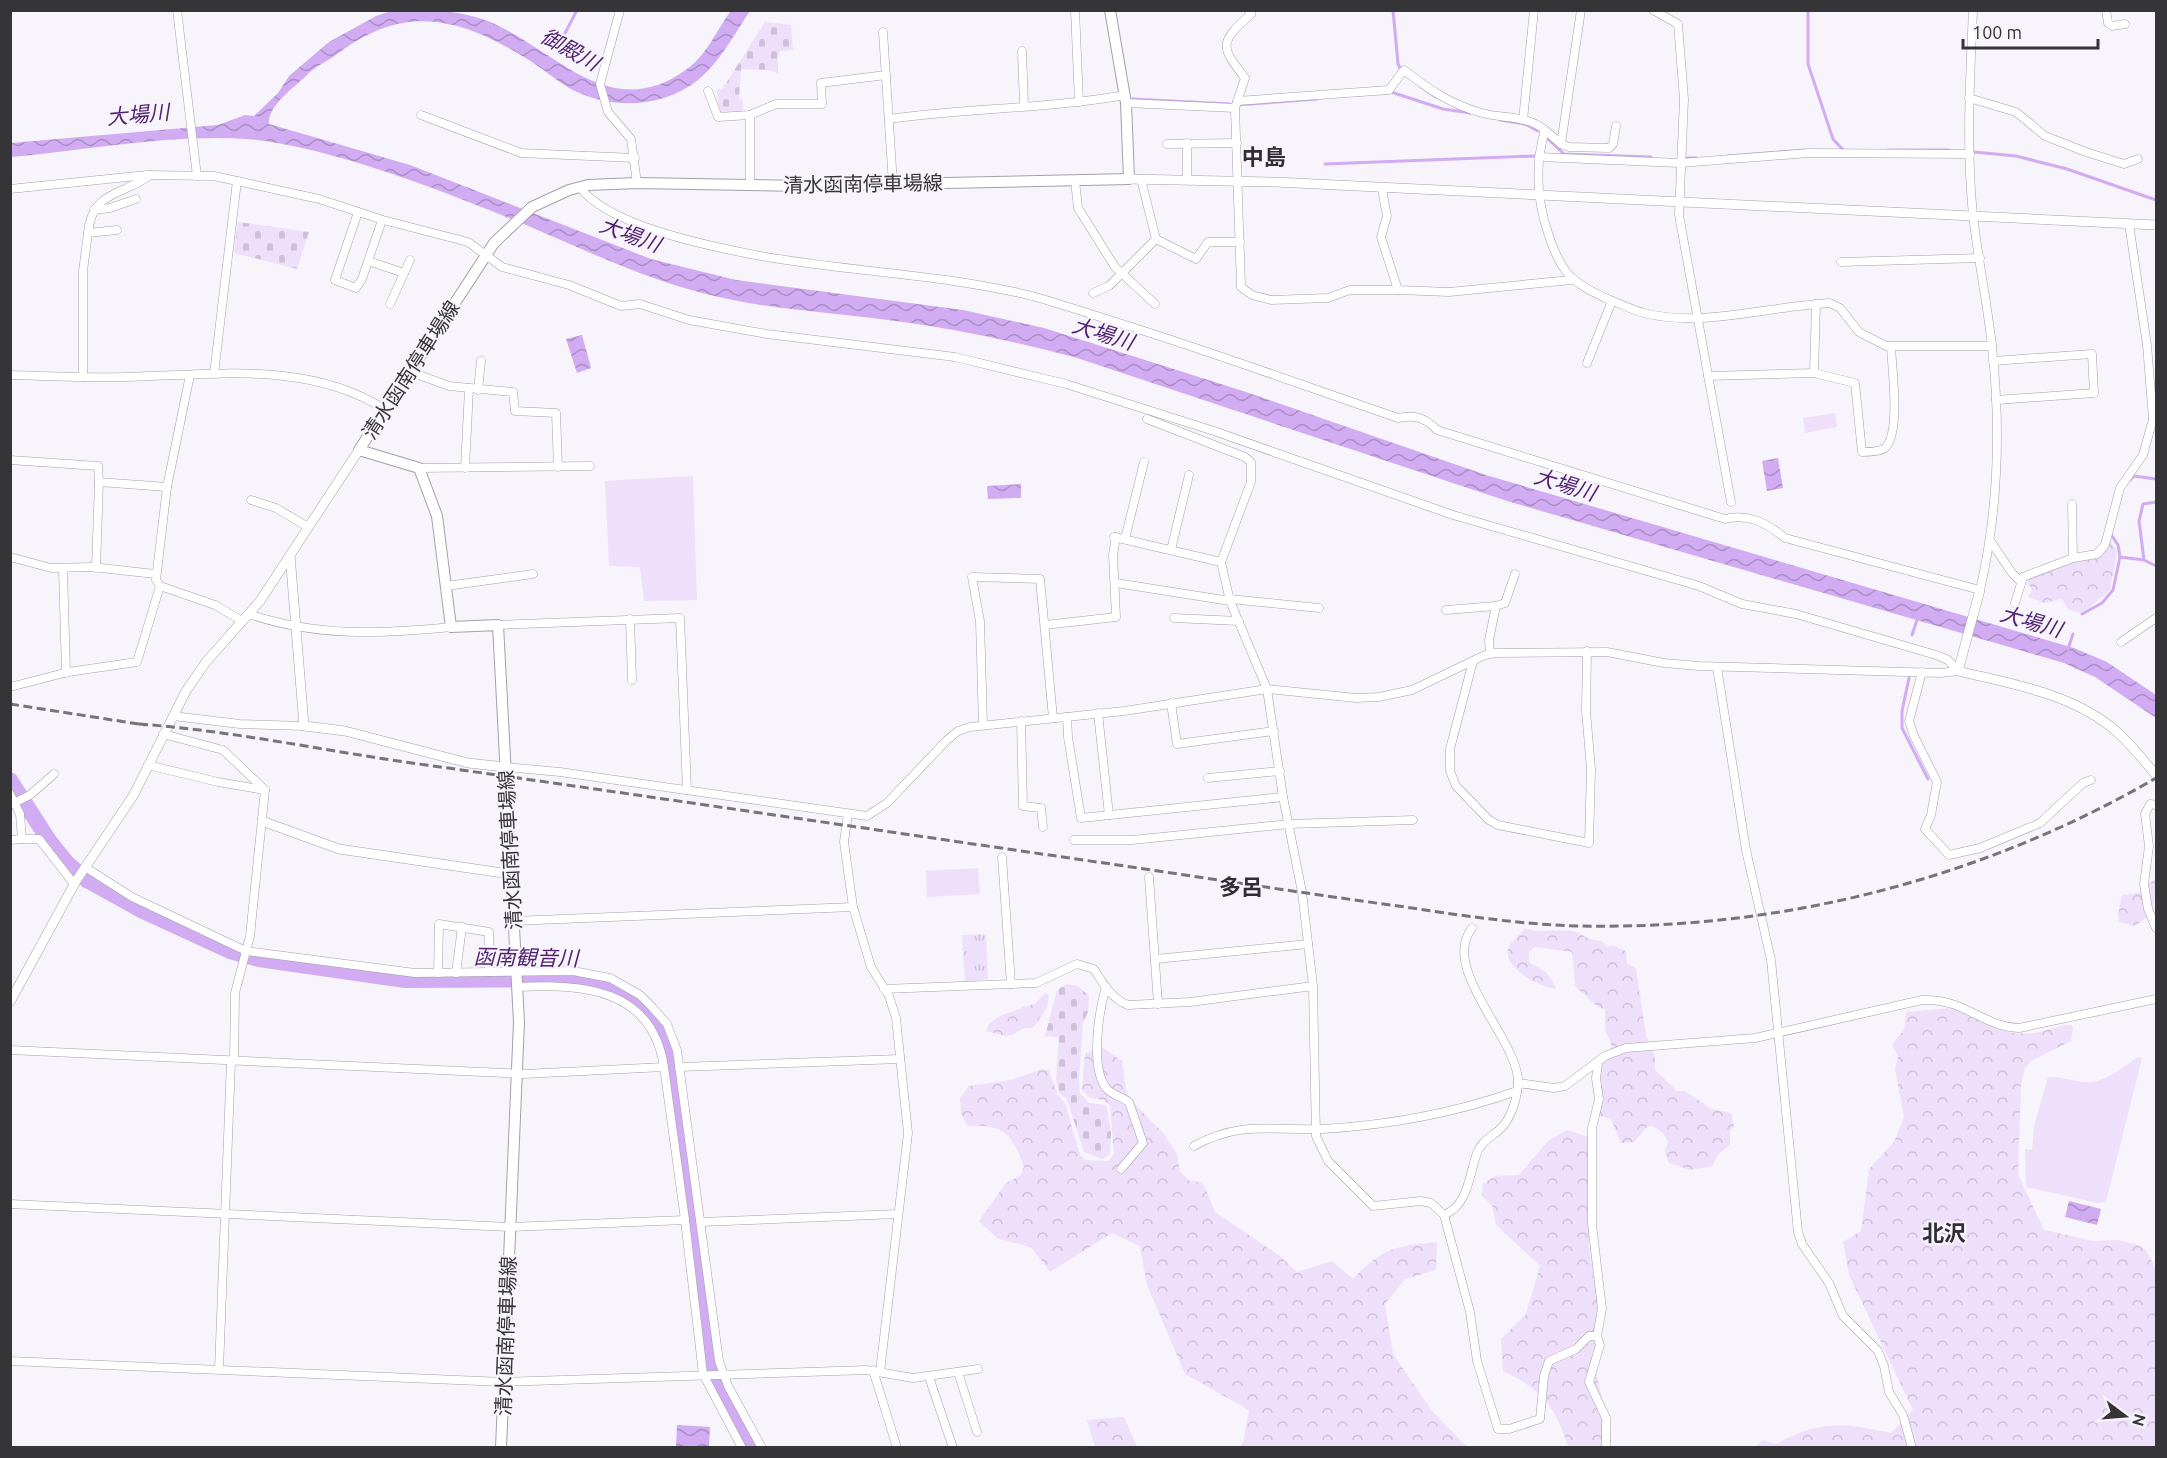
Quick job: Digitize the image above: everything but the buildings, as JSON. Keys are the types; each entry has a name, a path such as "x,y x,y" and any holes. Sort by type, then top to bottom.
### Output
{"main road":[{"path":"1110,10 1125,99 1129,179"},
{"name":"清水函南停車場線","path":"419,468 359,450 494,243 531,207 564,192 580,187 637,183 750,186 1129,179"},
{"path":"419,468 437,516 451,627 498,625"},
{"name":"清水函南停車場線","path":"498,625 517,979 517,1072 501,1448"}],"street":[{"path":"177,10 197,173"},
{"path":"620,10 601,72 601,94 608,112 631,139 637,183"},
{"path":"1075,10 1079,102"},
{"path":"1523,120 1534,10"},
{"path":"1567,151 1581,10"},
{"path":"1653,10 1678,24 1684,99 1678,203 1731,502"},
{"path":"1958,670 1980,592 1991,542 1998,467 1992,346 1973,216 1969,98 1973,10"},
{"path":"2106,10 2108,23 2112,26 2125,24"},
{"path":"1251,12 1234,30 1226,47 1229,59 1245,78 1236,105 1242,268 1239,284 1252,295 1272,300 1328,298 1350,290 1449,292 1571,280 1612,301 1644,313 1698,318 1816,304 1837,305 1859,332 1891,347 1992,346"},
{"path":"883,32 893,184"},
{"path":"1022,51 1024,106"},
{"path":"889,118 984,108 1125,99 1236,105 1389,90 1404,70 1433,93 1482,113 1523,120 1545,130 1567,151 1680,163 1799,153 1970,153"},
{"path":"708,91 718,117 750,115 776,104 822,104 820,83 886,75"},
{"path":"1969,98 2016,112 2045,136 2116,163 2130,163 2138,159"},
{"path":"421,115 521,153 634,158"},
{"path":"750,115 750,186"},
{"path":"1539,157 1567,151 1609,148 1613,144 1616,126"},
{"path":"1545,130 1539,157 1539,196 1550,240 1571,280"},
{"path":"1186,143 1187,180"},
{"path":"1167,144 1237,143"},
{"path":"10,189 151,175 197,173 319,199 382,220 468,242 487,253 502,267 569,285 621,306 639,304 688,320 767,334 955,357 1005,368 1214,431 1453,515 1699,586 1742,604 1796,614 1936,655 1948,660 1958,670"},
{"path":"83,377 83,271 90,216 116,192 151,175"},
{"path":"1129,179 1239,181 2157,225"},
{"path":"1141,179 1156,239 1196,259 1208,242 1240,242"},
{"path":"214,374 237,181"},
{"path":"1075,181 1077,208 1121,273 1155,304"},
{"path":"580,187 589,200 622,216 692,241 807,263 946,279 1033,296 1169,339 1398,418 1413,415 1426,419 1437,430 1725,519 1739,515 1770,525 1785,538 1980,592"},
{"path":"1382,189 1387,216 1381,237 1398,290"},
{"path":"94,210 110,208 136,199"},
{"path":"358,212 335,282 356,288 382,220"},
{"path":"2015,603 2021,582 2027,575 2073,558 2097,554 2104,545 2116,498 2143,455 2155,419 2129,224"},
{"path":"88,233 117,230"},
{"path":"1093,292 1109,286 1156,239"},
{"path":"1841,262 1980,258"},
{"path":"390,304 410,260"},
{"path":"368,261 404,273"},
{"path":"1587,363 1612,301"},
{"path":"1814,373 1816,304"},
{"path":"1708,376 1814,373 1855,382 1862,452 1880,450 1887,445 1894,428 1891,347"},
{"path":"1993,361 2092,354 2094,393 1996,400"},
{"path":"465,468 474,389 481,361"},
{"path":"411,372 449,386 513,392 515,411 556,413 558,467"},
{"path":"10,375 83,377 260,373 331,383 360,394 386,410"},
{"path":"10,687 66,673 138,662 160,586 155,574 167,487 190,375"},
{"path":"1147,419 1245,457 1251,462 1252,473 1237,523 1221,562 1230,600 1267,689 1283,797 1302,892 1312,986 1315,1128 1318,1142 1328,1161 1373,1206 1426,1202 1444,1215 1470,1312 1477,1361 1498,1429 1509,1429 1540,1419 1544,1376 1549,1361 1576,1349 1589,1336 1598,1336"},
{"path":"1210,443 1214,431"},
{"path":"10,1002 75,882 122,815 197,673 245,617 290,555 359,450"},
{"path":"10,460 98,466 96,568"},
{"path":"1045,625 1116,617 1113,555 1144,462"},
{"path":"419,468 590,466"},
{"path":"1171,550 1189,475"},
{"path":"99,482 167,487"},
{"path":"251,500 276,508 308,527"},
{"path":"2073,504 2073,558"},
{"path":"1118,538 1221,562"},
{"path":"1991,542 2021,582"},
{"path":"290,555 304,726"},
{"path":"10,557 42,567 96,568 155,574"},
{"path":"63,569 66,673"},
{"path":"446,586 533,574"},
{"path":"1446,610 1496,606 1505,603 1515,574"},
{"path":"983,725 980,621 972,577 1040,579 1053,718"},
{"path":"1116,583 1230,600 1319,608"},
{"path":"160,586 245,617 297,627 378,634 451,627"},
{"path":"1490,653 1489,640 1496,606"},
{"path":"498,625 680,618 687,790"},
{"path":"1174,618 1239,621"},
{"path":"2121,642 2157,618"},
{"path":"630,619 632,680"},
{"path":"173,716 240,724 304,726 345,731 468,763 687,790 867,816 887,803 958,731 983,725 1171,704 1267,689 1356,698 1379,697 1412,690 1490,653 1587,651 1619,653 1664,663 1717,667 1922,672 1958,670 2043,692 2096,717 2117,732 2157,775"},
{"path":"1473,661 1450,749 1450,771 1456,786 1489,820 1498,825 1589,843 1591,769 1586,711 1587,651"},
{"path":"1717,667 1746,850 1771,960 1780,1032 1798,1232 1802,1244 1830,1283 1843,1316 1878,1352 1884,1366 1889,1392 1903,1416 1912,1448"},
{"path":"1922,672 1911,711 1910,726 1937,782 1931,815 1925,829 1949,855 1980,848 2030,828 2047,819 2083,783 2091,780"},
{"path":"1171,704 1177,744 1274,731"},
{"path":"1098,713 1108,815"},
{"path":"1067,717 1081,818 1283,797"},
{"path":"1021,722 1023,806 1041,808 1043,827"},
{"path":"163,734 223,750 265,790"},
{"path":"148,765 218,782 265,790"},
{"path":"1208,778 1280,771"},
{"path":"15,803 30,795 54,774"},
{"path":"219,1369 235,993 253,915 265,790"},
{"path":"10,794 15,803 22,839"},
{"path":"2157,805 2150,804 2145,814 2149,846 2144,884 2148,909 2157,928"},
{"path":"848,814 844,842 853,907 871,967 884,989 896,1018 908,1133 877,1371 897,1448"},
{"path":"1074,840 1132,840 1289,824 1413,820"},
{"path":"262,821 339,849 510,874"},
{"path":"10,840 39,839 75,882"},
{"path":"1002,857 1011,984"},
{"path":"84,868 132,897 246,951 383,970 438,973 489,972 517,979 610,978 640,995 667,1024 672,1036 679,1066 683,1110 722,1374 762,1448"},
{"path":"1149,877 1158,1004"},
{"path":"513,921 853,907"},
{"path":"438,973 439,924 489,932 489,972"},
{"path":"456,973 462,927"},
{"path":"1444,1215 1455,1209 1462,1199 1479,1149 1505,1124 1517,1087 1511,1060 1481,1004 1467,963 1464,944 1472,928"},
{"path":"1156,959 1308,944"},
{"path":"884,989 1036,983 1077,964 1094,969 1119,1002 1128,1005 1190,1002 1312,986"},
{"path":"517,979 587,980 636,1012 651,1029 657,1041 672,1111 703,1374 742,1448"},
{"path":"1106,987 1098,1024 1101,1076 1108,1090 1129,1102 1143,1143 1121,1169"},
{"path":"1194,1146 1226,1131 1280,1127 1315,1128 1424,1117 1517,1087 1559,1087 1610,1053 1626,1048 1740,1040 1922,1000 1948,1001 1998,1026 2019,1028 2157,999"},
{"path":"10,1050 517,1072 664,1067"},
{"path":"679,1066 900,1059"},
{"path":"1598,1063 1596,1078 1599,1099 1592,1128 1593,1248 1602,1301 1598,1336 1600,1345 1589,1382 1606,1418 1606,1448"},
{"path":"669,1093 681,1091"},
{"path":"672,1111 683,1110"},
{"path":"10,1204 510,1227 685,1220"},
{"path":"701,1222 898,1214"},
{"path":"10,1361 504,1382 703,1374 877,1371 903,1377 929,1377 978,1369"},
{"path":"958,1372 977,1432"},
{"path":"929,1377 952,1448"}],"green space":[{"path":"765,22 791,25 793,50 781,51 778,56 778,73 768,70 741,69 739,98 743,100 742,115 719,116 717,90 723,88"},
{"path":"238,222 309,232 297,269 234,253"},
{"path":"1835,413 1837,427 1805,433 1803,418"},
{"path":"693,476 697,600 644,601 640,567 609,566 605,481"},
{"path":"2110,540 2117,552 2110,590 2090,607 2079,613 2068,609 2062,599 2045,603 2028,597 2032,590 2027,582 2029,578 2068,563 2095,559 2104,552"},
{"path":"978,868 980,894 927,897 926,871"},
{"path":"2156,878 2153,913 2135,926 2119,922 2122,895 2138,893"},
{"path":"1525,928 1536,931 1572,931 1602,941 1607,947 1612,945 1626,951 1627,963 1636,969 1646,1035 1655,1057 1655,1070 1677,1091 1685,1091 1711,1109 1731,1113 1734,1126 1730,1131 1730,1144 1718,1155 1712,1166 1690,1170 1669,1163 1665,1152 1668,1141 1660,1130 1652,1126 1648,1126 1634,1142 1621,1143 1611,1119 1597,1115 1601,1098 1601,1068 1612,1046 1605,1030 1605,1009 1599,1008 1575,986 1572,952 1535,947 1529,952 1529,962 1547,973 1557,989 1534,981 1511,964 1508,949"},
{"path":"986,934 988,979 965,982 962,935"},
{"path":"1067,984 1078,986 1089,996 1088,1012 1083,1023 1080,1093 1089,1103 1106,1105 1111,1132 1110,1154 1102,1159 1084,1152 1067,1099 1059,1093 1056,1079 1059,1037 1045,1036 1057,990"},
{"path":"1045,993 1049,996 1047,1008 1033,1028 1024,1028 1005,1036 986,1031 989,1024 1000,1016 1036,1003"},
{"path":"1952,1008 1991,1026 2023,1034 2066,1025 2071,1025 2073,1028 2071,1041 2031,1061 2024,1070 2021,1086 2018,1174 2044,1230 2093,1241 2118,1240 2138,1245 2147,1251 2156,1270 2156,1447 1754,1448 1763,1440 1776,1444 1819,1427 1859,1427 1891,1433 1913,1410 1849,1275 1843,1242 1861,1231 1869,1169 1894,1142 1904,1117 1895,1069 1898,1057 1892,1044 1904,1030 1906,1012"},
{"path":"1103,1048 1122,1061 1126,1090 1130,1099 1164,1134 1177,1154 1180,1172 1190,1181 1200,1182 1205,1187 1215,1212 1280,1256 1297,1272 1332,1261 1353,1279 1373,1260 1390,1250 1437,1242 1436,1270 1405,1279 1385,1304 1393,1354 1432,1411 1467,1447 1239,1447 1243,1443 1249,1410 1185,1374 1147,1285 1140,1246 1112,1233 1050,1272 1031,1247 998,1239 979,1221 1006,1183 1020,1176 1024,1167 1016,1147 1005,1134 990,1127 968,1126 961,1114 960,1098 969,1086 1011,1080 1042,1069 1049,1071 1058,1095 1065,1103 1080,1155 1085,1160 1108,1161 1114,1154 1110,1106 1103,1100 1090,1098 1082,1090 1085,1053"},
{"path":"2138,1057 2142,1058 2106,1202 2098,1203 2026,1187 2025,1149 2032,1150 2034,1126 2048,1077 2086,1082 2097,1081 2115,1073"},
{"path":"1567,1130 1588,1137 1589,1244 1597,1301 1596,1372 1611,1437 1610,1447 1568,1447 1558,1421 1545,1401 1537,1392 1503,1371 1501,1339 1526,1314 1540,1266 1496,1225 1492,1205 1482,1196 1483,1184 1495,1176 1519,1175 1548,1141"},
{"path":"1124,1417 1137,1447 1095,1447 1087,1420"}],"water":[{"path":"394,10 429,10 474,16 510,32 582,76 607,86 632,89 658,85 687,69 706,49 731,11 750,11 720,56 698,80 668,97 635,103 618,103 585,95 569,88 506,47 481,34 457,26 433,22 410,22 386,27 361,38 313,70 277,104 272,111 269,124 410,165 651,259 736,280 963,310 1044,328 1243,391 1486,475 2074,648 2107,662 2156,695 2156,718 2095,677 2064,663 1507,501 1077,358 936,327 771,306 679,287 420,184 316,151 261,140 218,138 159,141 11,157 11,143 218,125 245,115 254,116 278,93 289,76 329,42 376,16"},
{"path":"582,335 591,368 577,373 566,339"},
{"path":"1778,458 1783,488 1767,491 1762,461"},
{"path":"1021,484 1021,498 988,499 987,486"},
{"path":"2069,1201 2101,1209 2097,1225 2065,1217"},
{"path":"677,1425 710,1427 709,1447 676,1446"}],"waterway":[{"name":"御殿川","path":"560,43 577,10"},
{"path":"1393,10 1398,64 1402,72"},
{"path":"1808,10 1808,64 1833,139 1844,151"},
{"path":"1421,87 1436,97"},
{"path":"1388,91 1443,109 1470,113"},
{"path":"1133,99 1230,104"},
{"path":"1237,105 1317,99"},
{"path":"1500,120 1525,124 1538,131"},
{"path":"1547,138 1564,154 1651,157"},
{"path":"1728,156 1805,150"},
{"path":"1887,150 1949,150"},
{"path":"1974,152 2016,156 2067,169 2156,200"},
{"path":"1325,164 1535,156"},
{"path":"1684,158 1697,158"},
{"path":"2130,480 2134,476 2156,479"},
{"path":"2082,614 2102,603 2113,590 2120,557 2144,560 2139,521 2143,504 2156,502"},
{"path":"2110,533 2118,545 2120,557"},
{"path":"2144,560 2156,566"},
{"path":"1912,635 1918,617"},
{"path":"2068,649 2073,634"},
{"path":"1909,678 1902,711 1902,728 1928,779"},
{"name":"函南観音川","path":"10,780 50,842 67,863 87,880 143,911 230,951 259,959 405,980 578,979 612,989 643,1007 661,1032 669,1058 712,1368 755,1448"},
{"name":"函南観音川","path":"83,886 87,880"}],"railway":[{"path":"10,704 145,725"},
{"path":"139,724 247,737 390,760 1467,916 1513,922 1583,926 1658,925 1732,919 1806,907 1880,891 1952,870 2022,844 2090,813 2156,778"}],"district":[{"name":"中島","path":"1264,157"},
{"name":"多呂","path":"1241,887"},
{"name":"北沢","path":"1944,1233"}],"water label":[{"name":"大場川","path":"138,115"},
{"name":"大場川","path":"630,235"},
{"name":"大場川","path":"1103,334"},
{"name":"大場川","path":"1565,485"},
{"name":"大場川","path":"2031,622"}]}
